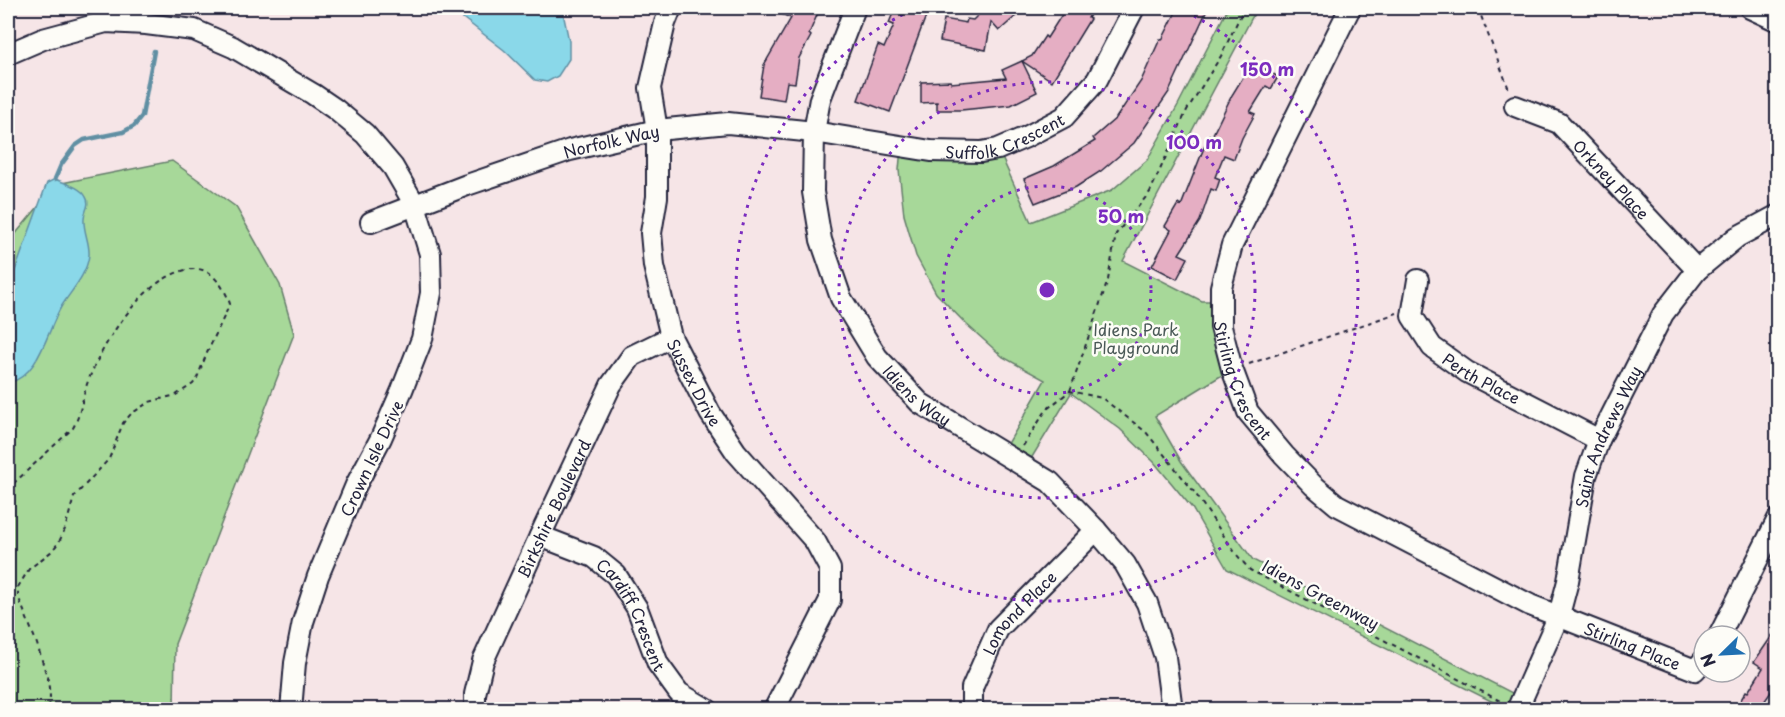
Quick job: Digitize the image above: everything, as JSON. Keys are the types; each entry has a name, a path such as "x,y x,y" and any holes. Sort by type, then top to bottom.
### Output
{"street":[{"name":"Sussex Drive","path":"671,8 665,23 650,88 657,130 657,197 651,233 654,266 671,337 710,413 736,452 815,541 830,569 830,600 774,710"},
{"name":"Idiens Way","path":"855,8 820,99 814,132 813,192 821,240 841,298 877,357 920,403 1050,482 1125,564 1147,603 1165,657 1172,710"},
{"name":"Suffolk Crescent","path":"814,132 931,152 981,152 998,148 1026,137 1064,117 1097,80 1134,8"},
{"name":"Stirling Crescent","path":"1350,8 1232,244 1221,286 1221,327 1232,369 1248,412 1305,478 1337,505 1530,605 1559,615"},
{"path":"1750,8 1778,21"},
{"name":"Crown Isle Drive","path":"8,54 43,39 106,22 194,30 233,47 314,94 335,109 365,134 393,167 415,205 430,254 431,293 422,339 398,400 356,485 318,576 303,622 295,663 291,710"},
{"name":"Orkney Place","path":"1515,106 1560,123 1697,270"},
{"name":"Norfolk Way","path":"415,205 570,150 657,130 728,123 814,132"},
{"path":"370,222 415,205"},
{"name":"Saint Andrews Way","path":"1517,709 1559,615 1568,581 1586,476 1599,440 1663,314 1697,270 1737,237 1778,215"},
{"name":"Perth Place","path":"1418,279 1412,316 1432,347 1467,372 1599,440"},
{"name":"Birkshire Boulevard","path":"475,710 475,694 483,661 612,385 632,356 671,337"},
{"path":"1725,624 1778,519"},
{"name":"Lomond Place","path":"972,710 972,688 998,629 1096,530"},
{"name":"Cardiff Crescent","path":"540,536 594,557 616,575 637,608 658,664 679,693 708,710"},
{"name":"Stirling Place","path":"1559,615 1692,669"}],"path":[{"path":"1014,461 1047,409 1070,391 1108,280 1116,234 1150,192 1187,110 1221,56 1244,8"},
{"path":"1478,8 1515,106"},
{"path":"8,501 14,483 73,428 98,357 126,315 165,277 186,269 200,269 210,274 225,292 230,304 197,378 186,390 149,402 130,414 123,423 109,459 74,497 59,542 29,569 18,587 18,596 48,680 49,710"},
{"path":"1232,369 1414,308"},
{"name":"Idiens Greenway","path":"1070,391 1102,398 1146,432 1195,493 1236,554 1250,570 1517,709"}],"green space":[{"name":"Idiens Park Playground","path":"1228,8 1257,8 1123,261 1202,301 1221,301 1232,369 1155,416 1181,461 1253,560 1522,698 1517,709 1507,709 1227,569 1192,508 1154,462 1120,429 1071,393 1026,467 1002,454 1045,380 1003,357 966,324 936,293 916,256 904,215 899,170 901,148 998,149 1031,222 1112,190 1147,160"},
{"path":"172,161 236,207 280,285 294,334 175,644 174,709 8,710 8,243 57,184"}],"water":[{"path":"450,8 562,8 569,41 569,59 558,76 547,82 535,80 504,50"},
{"path":"55,179 76,188 84,194 87,200 84,224 89,250 88,262 82,276 61,307 35,363 19,379 8,383 8,290 47,183"}],"building":[{"path":"767,8 820,8 809,34 811,36 799,58 795,83 787,82 784,100 759,96 764,65 791,18"},
{"path":"895,8 929,8 890,112 858,100 878,45 884,48 894,25 889,23"},
{"path":"977,8 1025,8 999,31 991,22 986,50 940,41 944,19 966,23 967,19 973,20 981,12"},
{"path":"1066,8 1094,8 1088,18 1090,19 1052,81 1022,61 1032,56 1045,36 1047,38"},
{"path":"1178,8 1208,8 1169,92 1134,143 1101,171 1076,187 1035,203 1024,179 1054,166 1095,141 1093,138 1116,118 1141,81 1160,39 1162,40"},
{"path":"1022,61 1037,92 1011,105 937,110 937,102 921,103 921,82 951,81 951,83 1006,78 1002,70"},
{"path":"1253,61 1278,77 1271,89 1266,86 1250,112 1255,114 1234,159 1224,155 1215,177 1220,179 1216,191 1211,189 1200,221 1179,254 1188,258 1177,279 1152,266 1171,230 1165,226 1178,204 1181,206 1209,135 1212,136 1232,95"},
{"path":"1778,627 1778,682 1764,702 1778,710 1735,710 1763,668 1754,662"}],"waterway":[{"path":"55,179 61,165 75,146 84,140 123,132 134,126 142,116 154,51"}]}
